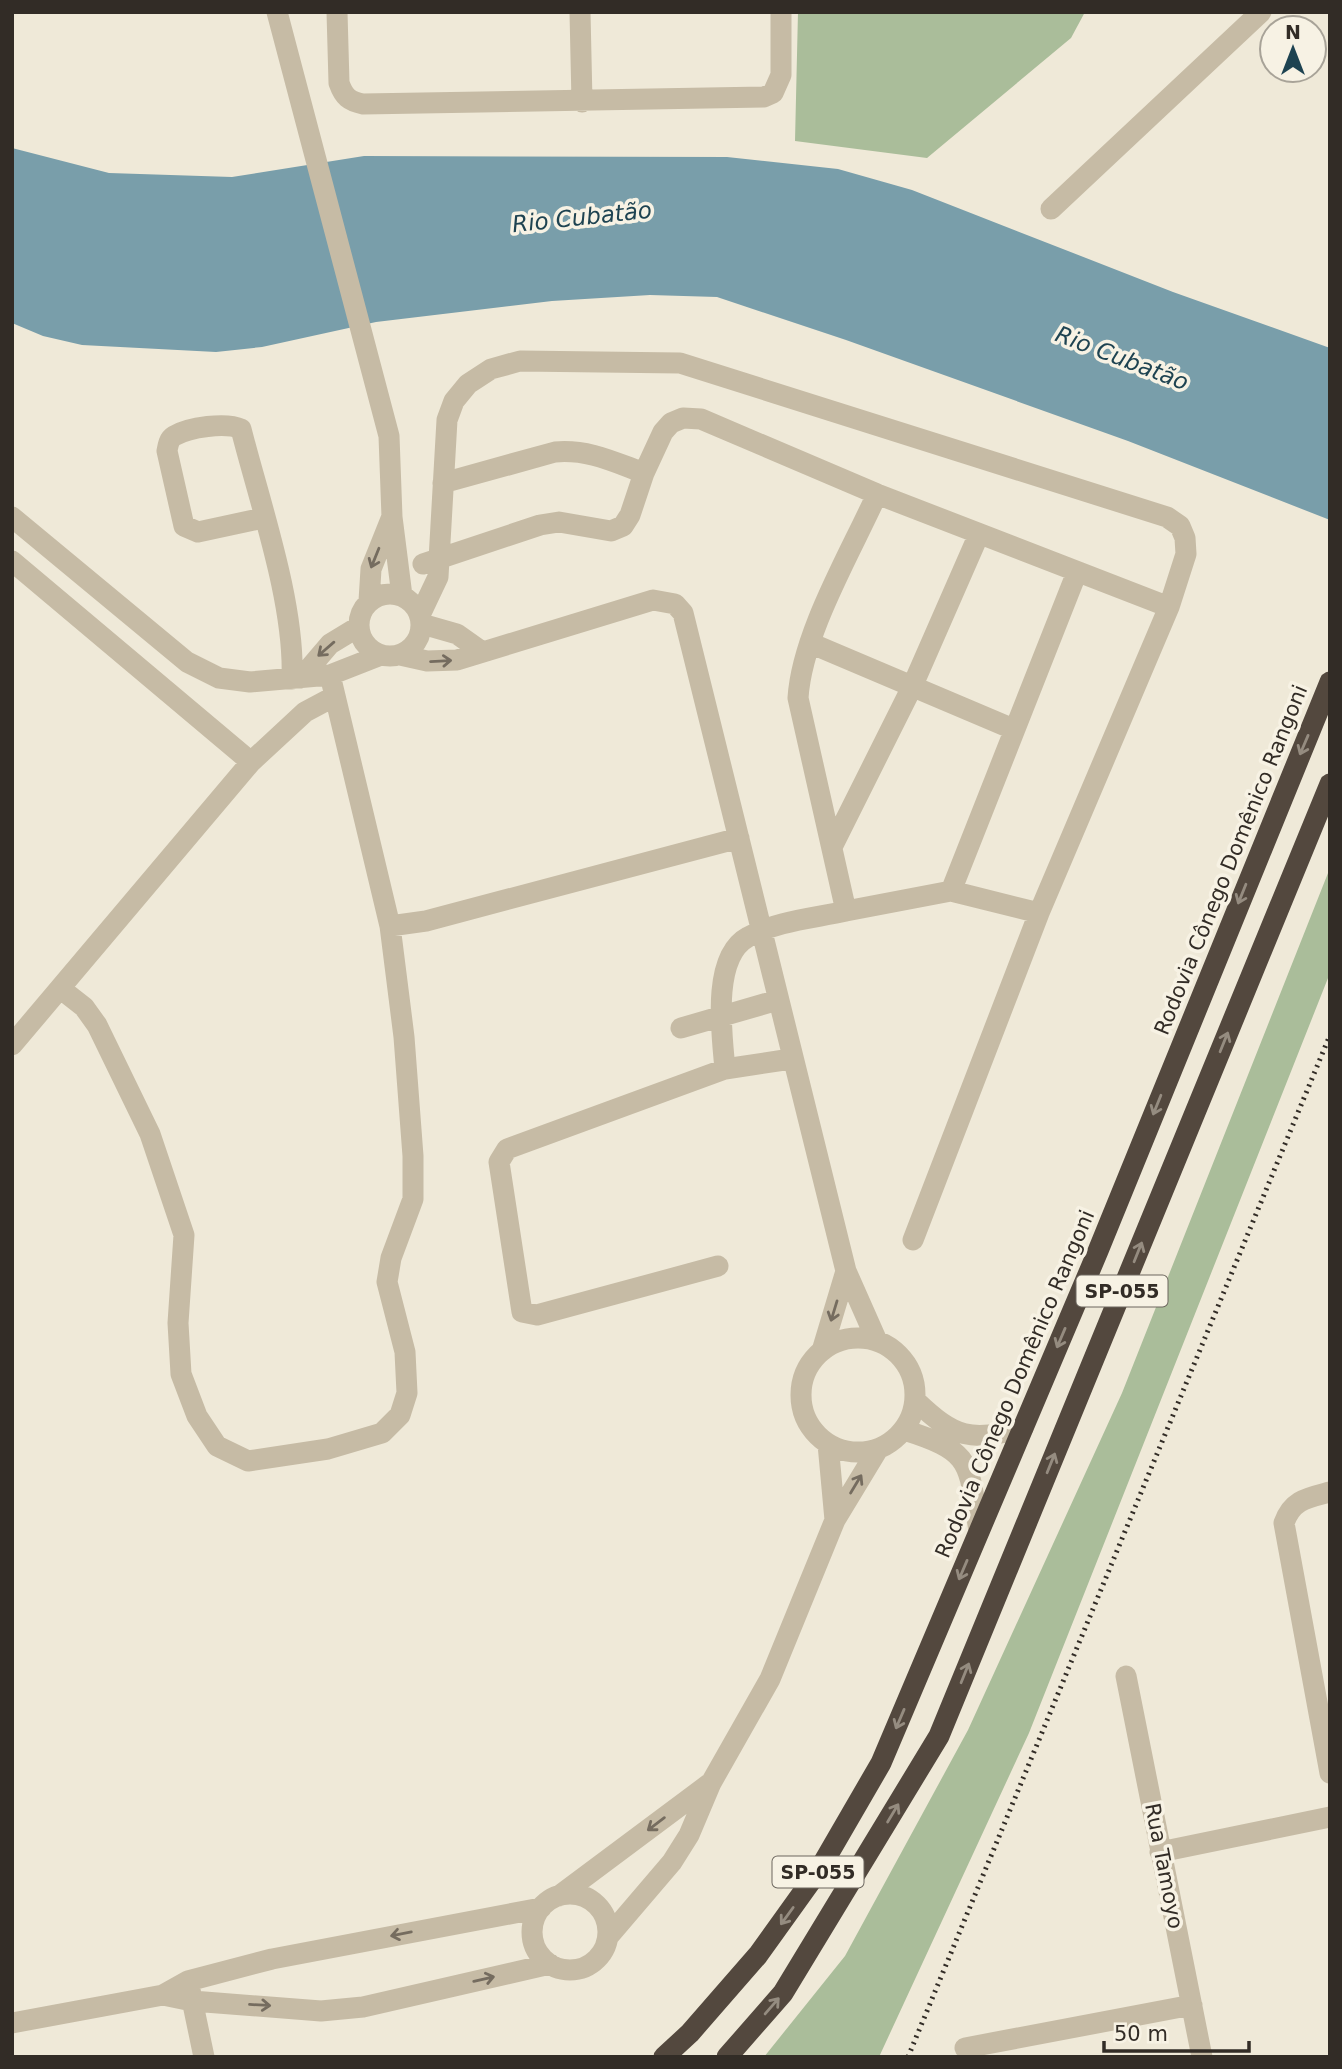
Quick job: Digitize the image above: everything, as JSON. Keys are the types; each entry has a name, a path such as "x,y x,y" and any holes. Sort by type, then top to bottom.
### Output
{"highway":[{"name":"Rodovia Cônego Domênico Rangoni","path":"664,2057 690,2033 758,1955 819,1870 881,1763 1023,1428 1330,682"},
{"name":"SP-055","path":"727,2057 783,1993 942,1729 1330,784"}],"street":[{"path":"12,517 187,662 219,678 250,682 330,675 411,648 419,638 391,517 389,436 277,12"},
{"path":"337,12 338,83 350,101 363,104 764,97 773,93 781,75 781,12"},
{"path":"580,12 582,102"},
{"path":"1051,209 1261,12"},
{"path":"413,608 434,557 447,420 454,401 468,384 491,369 520,361 680,363 1167,517 1180,526 1185,538 1186,554 1169,607 1039,913 913,1240"},
{"path":"434,557 540,525 559,522 611,531 623,526 631,515 644,473 671,423 683,418 701,419 877,495 1169,607"},
{"path":"264,519 198,532 184,526 167,451 169,442 175,436 223,424 241,429 264,519 289,617 296,678"},
{"path":"443,483 555,452 574,450 593,454 644,473"},
{"path":"846,911 798,698 800,674 810,643 877,495"},
{"path":"369,601 371,569 391,517"},
{"path":"832,847 912,687 979,534"},
{"path":"12,561 251,762"},
{"path":"951,891 1077,572"},
{"path":"481,651 457,634 385,593 369,601 363,608 358,627 365,645 390,655 427,661 444,661 481,651 653,600 676,604 682,613 846,1271 877,1341"},
{"path":"296,678 330,644 358,627"},
{"path":"810,643 1013,729"},
{"path":"61,989 84,1007 97,1025 150,1134 184,1235 178,1323 181,1374 197,1416 217,1446 248,1461 328,1449 382,1433 400,1415 407,1392 405,1352 387,1282 391,1258 413,1199 413,1156 404,1037 390,926 330,675"},
{"path":"12,1045 251,762 305,712 335,696"},
{"path":"390,926 426,921 739,838"},
{"path":"725,1069 720,1016 726,968 734,950 745,938 762,931 846,911 951,891 1039,913"},
{"path":"681,1028 778,1000"},
{"path":"718,1266 537,1315 522,1312 499,1162 507,1149 725,1069 791,1059"},
{"path":"822,1351 846,1271"},
{"path":"607,1937 672,1862 689,1835 711,1783 770,1679 835,1520 878,1449 904,1430 912,1417 916,1388 907,1364 899,1354 877,1341 842,1340 822,1351 805,1372 801,1399 809,1425 828,1444 852,1452 878,1449"},
{"path":"916,1401 941,1424 956,1433 974,1437 1023,1428"},
{"path":"904,1430 939,1441 964,1459 970,1473 979,1531"},
{"path":"828,1444 835,1520"},
{"path":"1330,1492 1299,1500 1288,1510 1284,1523 1330,1773"},
{"name":"Rua Tamoyo","path":"1126,1676 1202,2057"},
{"path":"550,1964 535,1948 532,1928 550,1902 711,1783"},
{"path":"1160,1852 1330,1817"},
{"path":"12,2023 190,1991 272,1959 580,1896 598,1907 607,1926 605,1948 591,1964 570,1970 550,1964 363,2007 321,2011 190,1991"},
{"path":"190,1991 204,2057"},
{"path":"965,2048 1192,2005"}],"green space":[{"path":"798,12 1085,12 1071,38 927,158 795,141"},
{"path":"1330,868 1330,973 1029,1733 879,2057 764,2057 845,1956 968,1730 1122,1393"}],"water":[{"name":"Rio Cubatão","path":"12,148 109,173 232,177 364,156 727,157 838,169 912,190 1173,292 1330,348 1330,520 1128,441 717,297 650,295 552,301 376,322 262,347 216,352 82,345 43,336 12,323"}],"railway":[{"path":"908,2057 1330,1035"}]}
